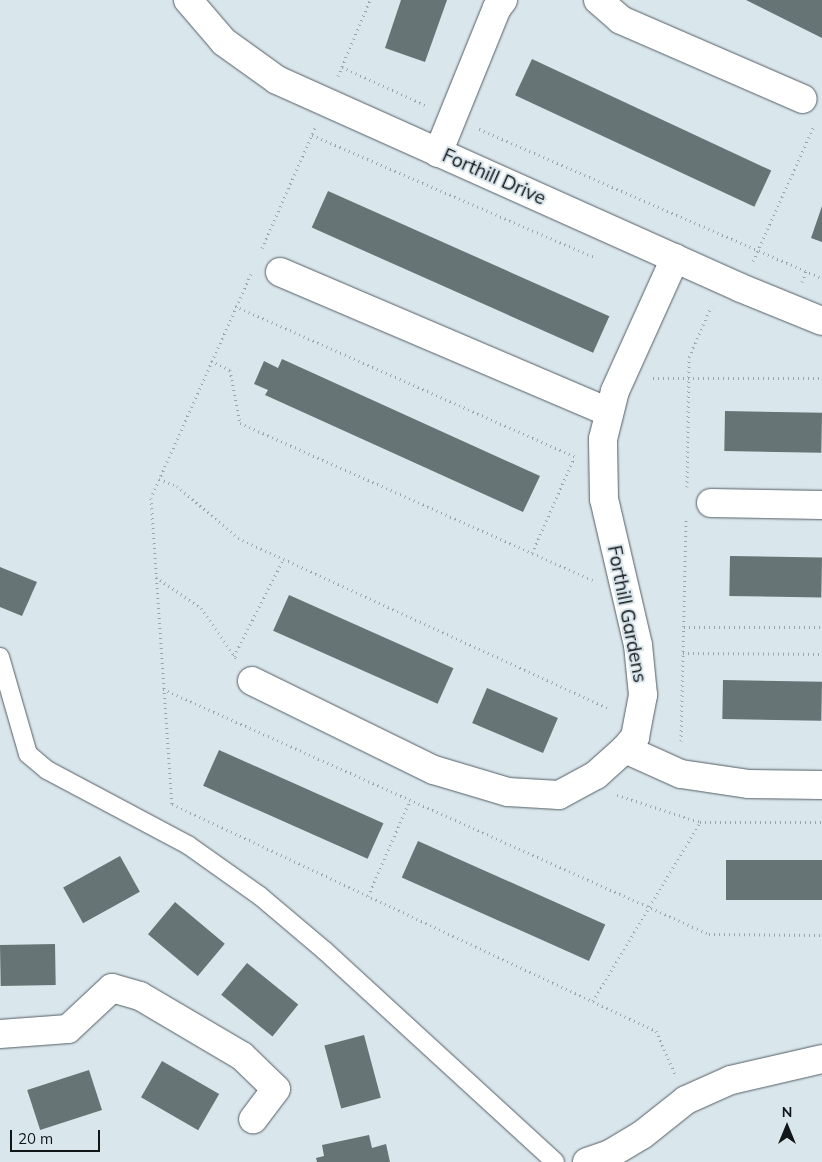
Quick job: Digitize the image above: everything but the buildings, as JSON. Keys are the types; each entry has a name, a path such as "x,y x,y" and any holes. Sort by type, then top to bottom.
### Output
{"street":[{"name":"Forthill Drive","path":"188,0 224,42 277,80 741,288 822,321"},
{"path":"438,153 496,8 503,0"},
{"path":"598,0 620,20 803,99"},
{"name":"Forthill Gardens","path":"252,681 434,770 508,792 559,796 596,775 625,749 635,736 643,695 638,645 604,499 603,439 620,378 675,258"},
{"path":"280,272 609,412"},
{"path":"695,503 822,505"},
{"path":"625,749 681,774 749,784 822,785"},
{"path":"0,1034 68,1028 112,988 140,996 242,1056 276,1089 253,1119"},
{"path":"587,1162 610,1154 642,1135 686,1100 731,1080 822,1059"}],"lane":[{"path":"0,657 28,754 47,770 188,845 260,896 325,951 556,1162"}],"path":[{"path":"342,67 452,117 822,278"},
{"path":"741,288 814,126"},
{"path":"261,251 307,148"},
{"path":"253,269 152,498 172,804 656,1030 686,1100"},
{"path":"236,306 602,469"},
{"path":"681,774 684,627 695,503 688,378 689,357 711,307"},
{"path":"211,361 230,370 240,423 610,588 623,587"},
{"path":"620,378 822,378"},
{"path":"532,553 578,448"},
{"path":"159,479 177,486 238,538 638,722"},
{"path":"234,656 284,558"},
{"path":"156,578 201,608 252,681"},
{"path":"684,627 822,628"},
{"path":"683,653 822,654"},
{"path":"164,689 709,934 822,935"},
{"path":"596,775 607,791 700,822 822,822"},
{"path":"368,896 410,800"},
{"path":"593,1001 700,822"}]}
